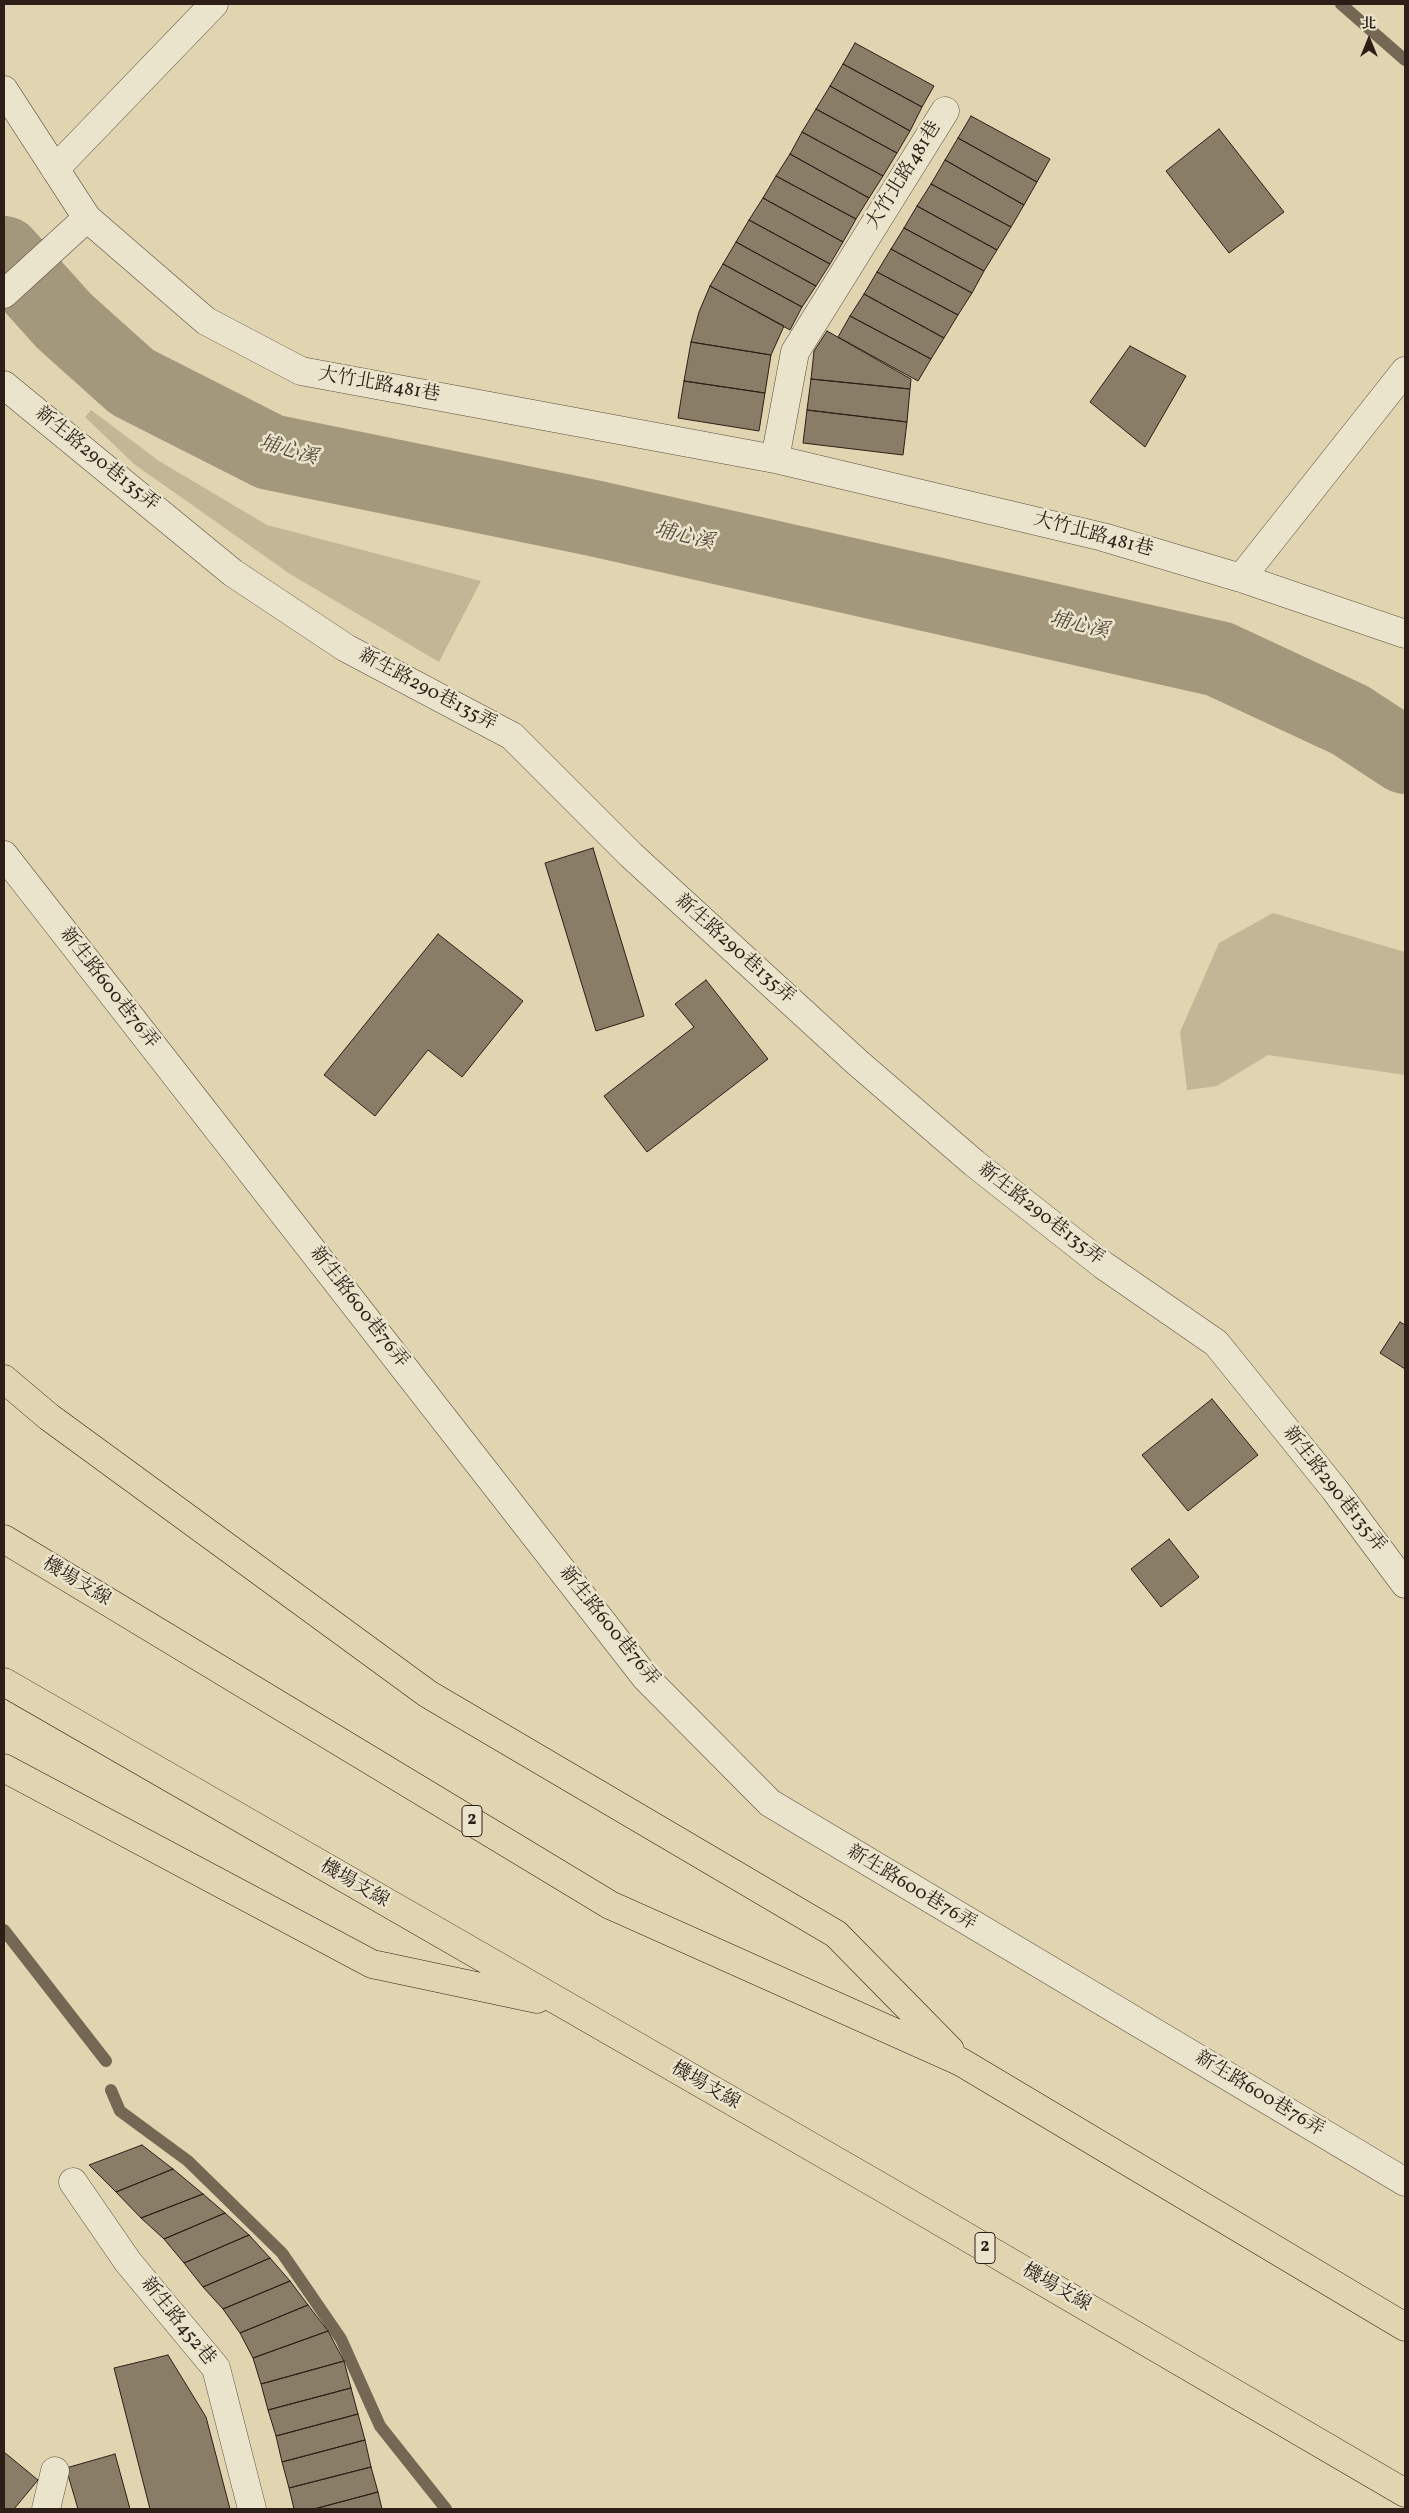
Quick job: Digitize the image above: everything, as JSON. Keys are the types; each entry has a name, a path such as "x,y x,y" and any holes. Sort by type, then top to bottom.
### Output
{"highway":[{"path":"4,1378 49,1418 428,1694 836,1934 962,2062"},
{"name":"機場支線","path":"4,1540 610,1905 962,2062 1405,2327"},
{"name":"機場支線","path":"4,1682 893,2194 1405,2493"},
{"path":"4,1768 372,1964 562,2005"}],"lane":[{"path":"55,169 214,4"},
{"name":"大竹北路481巷","path":"4,90 87,218 206,322 300,372 775,459 1103,537 1241,578 1405,634"},
{"name":"大竹北路481巷","path":"775,459 795,352 945,111"},
{"path":"4,294 87,218"},
{"path":"1241,578 1405,371"},
{"name":"新生路290巷135弄","path":"4,385 232,573 346,648 512,736 631,855 865,1069 974,1163 1103,1265 1216,1343 1335,1490 1405,1584"},
{"name":"新生路600巷76弄","path":"4,855 646,1678 770,1803 1405,2182"},
{"name":"新生路452巷","path":"73,2182 128,2262 216,2368 252,2509"},
{"path":"46,2509 55,2471"}],"shaded area":[{"path":"91,410 159,461 267,525 481,581 439,662 290,574 134,464 85,417"},
{"path":"1273,913 1405,952 1405,1075 1268,1055 1217,1086 1187,1090 1180,1032 1219,943"}],"building":[{"path":"855,43 934,86 922,107 843,64"},
{"path":"843,64 922,107 910,131 830,86"},
{"path":"830,86 910,131 897,153 816,109"},
{"path":"816,109 897,153 883,176 802,132"},
{"path":"971,116 1050,159 1037,182 958,138"},
{"path":"1219,129 1284,212 1229,253 1166,171"},
{"path":"802,132 883,176 869,198 790,154"},
{"path":"958,138 1037,182 1024,205 945,160"},
{"path":"790,154 869,198 856,219 776,176"},
{"path":"945,160 1024,205 1011,227 931,184"},
{"path":"776,176 856,219 843,242 763,198"},
{"path":"931,184 1011,227 997,250 917,206"},
{"path":"763,198 843,242 830,264 749,220"},
{"path":"917,206 997,250 984,271 904,228"},
{"path":"749,220 830,264 816,286 736,242"},
{"path":"904,228 984,271 972,293 891,249"},
{"path":"736,242 816,286 802,307 723,264"},
{"path":"891,249 972,293 958,315 877,272"},
{"path":"723,264 802,307 790,330 710,286"},
{"path":"877,272 958,315 944,338 864,294"},
{"path":"710,286 784,326 771,355 691,342 699,312"},
{"path":"864,294 944,338 931,359 850,316"},
{"path":"850,316 931,359 918,381 838,337"},
{"path":"827,331 911,379 910,389 811,379 814,351"},
{"path":"691,342 771,355 765,393 684,381"},
{"path":"1130,346 1186,376 1145,447 1090,402"},
{"path":"811,379 910,389 907,422 807,410"},
{"path":"684,381 765,393 759,431 678,418"},
{"path":"807,410 907,422 903,455 803,443"},
{"path":"593,848 644,1016 596,1031 545,863"},
{"path":"438,934 523,1001 462,1077 428,1050 375,1116 324,1075"},
{"path":"706,980 768,1059 647,1152 604,1096 694,1027 675,1004"},
{"path":"1400,1322 1405,1325 1405,1369 1380,1353"},
{"path":"1212,1399 1258,1455 1188,1511 1142,1455"},
{"path":"1169,1539 1199,1577 1161,1607 1131,1569"},
{"path":"142,2145 173,2169 116,2192 89,2165"},
{"path":"173,2169 203,2194 141,2218 116,2192"},
{"path":"203,2194 225,2213 164,2239 141,2218"},
{"path":"225,2213 249,2235 184,2263 164,2239"},
{"path":"249,2235 270,2258 203,2287 184,2263"},
{"path":"270,2258 290,2281 223,2309 203,2287"},
{"path":"290,2281 308,2305 240,2333 223,2309"},
{"path":"308,2305 328,2331 253,2358 240,2333"},
{"path":"328,2331 344,2361 261,2384 253,2358"},
{"path":"168,2355 206,2417 230,2509 150,2509 114,2368"},
{"path":"344,2361 351,2388 268,2410 261,2384"},
{"path":"351,2388 358,2414 276,2436 268,2410"},
{"path":"358,2414 365,2440 282,2462 276,2436"},
{"path":"365,2440 371,2467 289,2488 282,2462"},
{"path":"4,2452 38,2480 14,2509 4,2509"},
{"path":"115,2454 130,2509 78,2509 66,2468"},
{"path":"371,2467 378,2492 314,2509 294,2509 289,2488"},
{"path":"378,2492 382,2509 314,2509"}],"waterway":[{"path":"1341,4 1405,60"},
{"name":"埔心溪","path":"4,254 64,321 132,382 270,452 593,518 1219,659 1350,720 1405,756"},
{"path":"4,1930 106,2061"},
{"path":"111,2090 120,2111 188,2161 282,2253 341,2339 380,2426 446,2509"}]}
